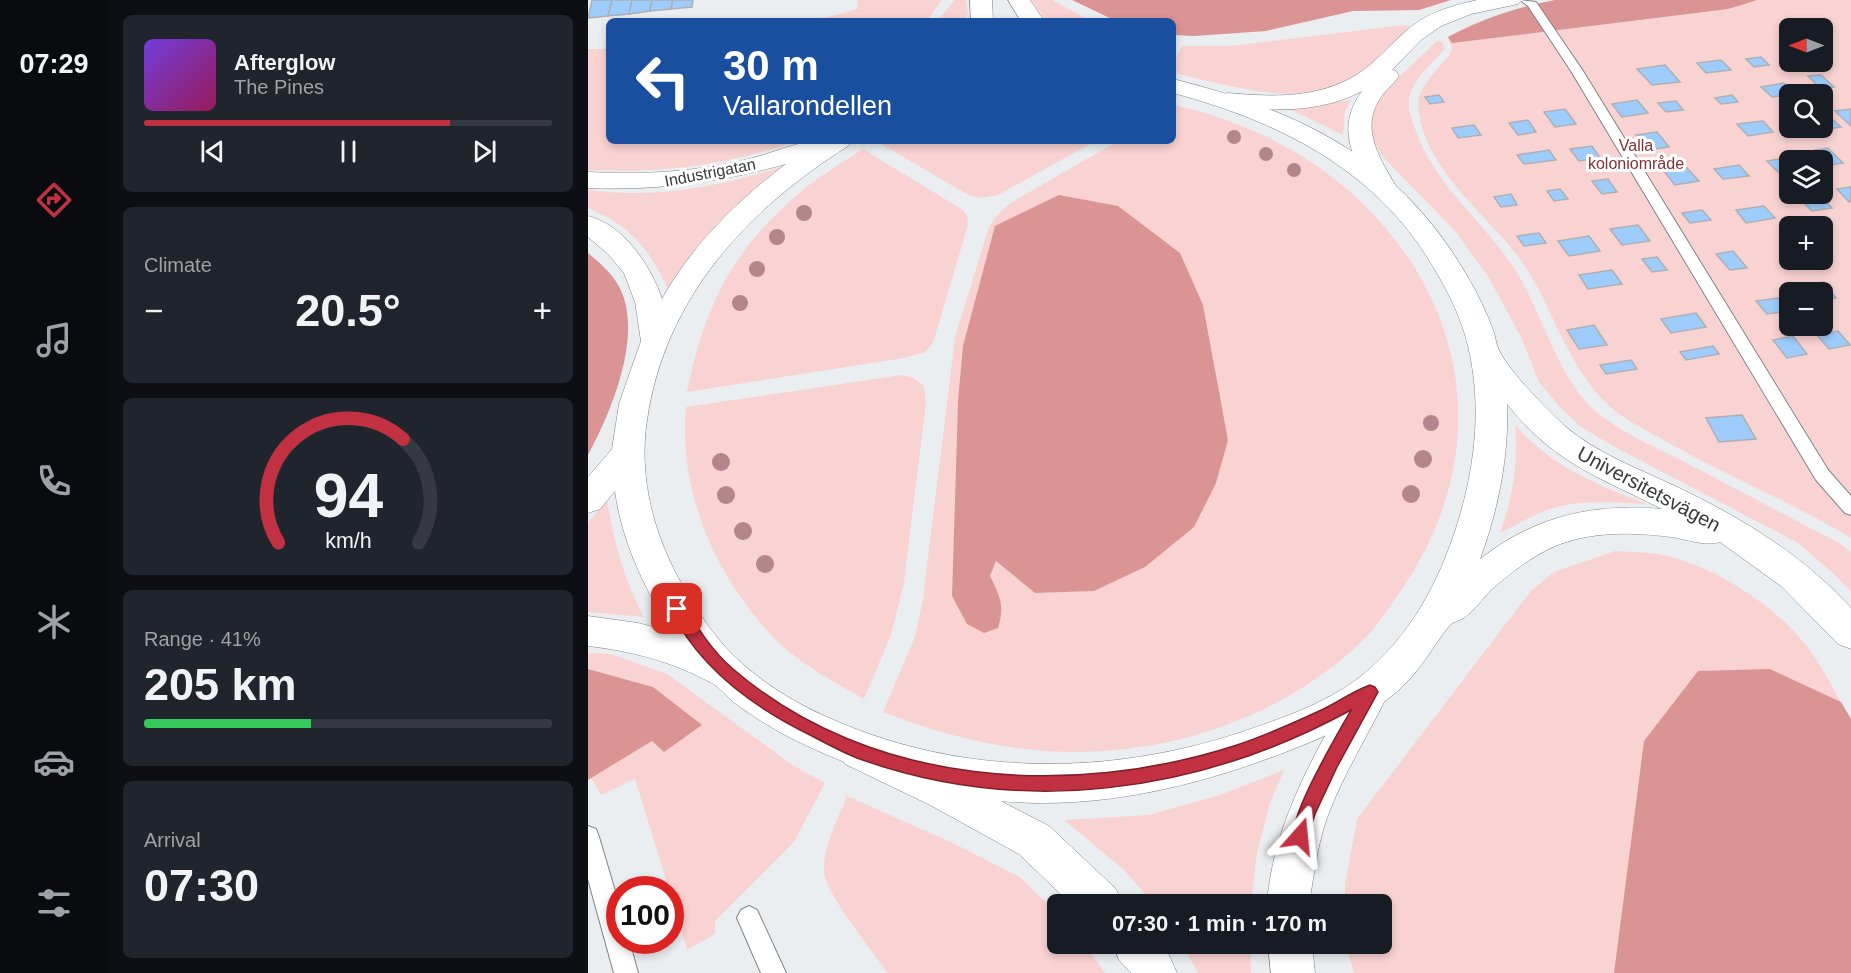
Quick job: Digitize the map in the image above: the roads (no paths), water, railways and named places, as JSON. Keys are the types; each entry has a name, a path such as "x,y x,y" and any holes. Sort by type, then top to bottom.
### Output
{"main road":[{"path":"981,0 982,18"},
{"path":"1019,0 1030,18"},
{"path":"1228,100 1294,102 1328,98 1362,84 1384,66 1423,27 1463,9 1511,0"},
{"path":"1383,186 1364,155 1359,141 1361,110 1366,99 1373,89 1437,33 1465,18 1511,0"},
{"path":"1176,87 1228,100 1267,115 1327,144 1383,186 1414,217 1452,272 1475,322 1486,356 1492,418 1482,501 1450,593 1428,632 1370,692 1331,762 1307,813 1294,858 1289,894"},
{"name":"Industrigatan","path":"588,180 642,182 689,178 737,169 818,144"},
{"path":"727,673 699,642 685,622 656,569 637,517 626,455 630,423 638,388 655,340 695,270 730,223 779,180 834,144"},
{"path":"588,224 615,243 633,263 646,288 652,310 655,340"},
{"name":"Universitetsvägen","path":"1486,356 1518,399 1566,444 1584,457 1683,504 1784,566 1811,588 1851,633"},
{"path":"588,500 626,455"},
{"name":"Universitetsvägen","path":"1428,632 1472,585 1492,568 1532,541 1569,526 1629,520 1657,522 1688,526 1743,540"},
{"path":"588,631 623,634 655,641 690,654 727,673 787,716 944,792 1034,840 1091,894"},
{"path":"859,751 920,769 974,780 1054,785 1101,782 1146,776 1238,752 1323,717 1370,692"},
{"path":"1144,954 1155,973"},
{"path":"1291,954 1293,973"}],"lane":[{"path":"1526,0 1532,4 1577,72 1822,475 1851,508"},
{"path":"588,837 626,973"},
{"path":"749,918 774,973"}],"park label":[{"name":"Valla koloniområde","path":"1636,154"}]}
